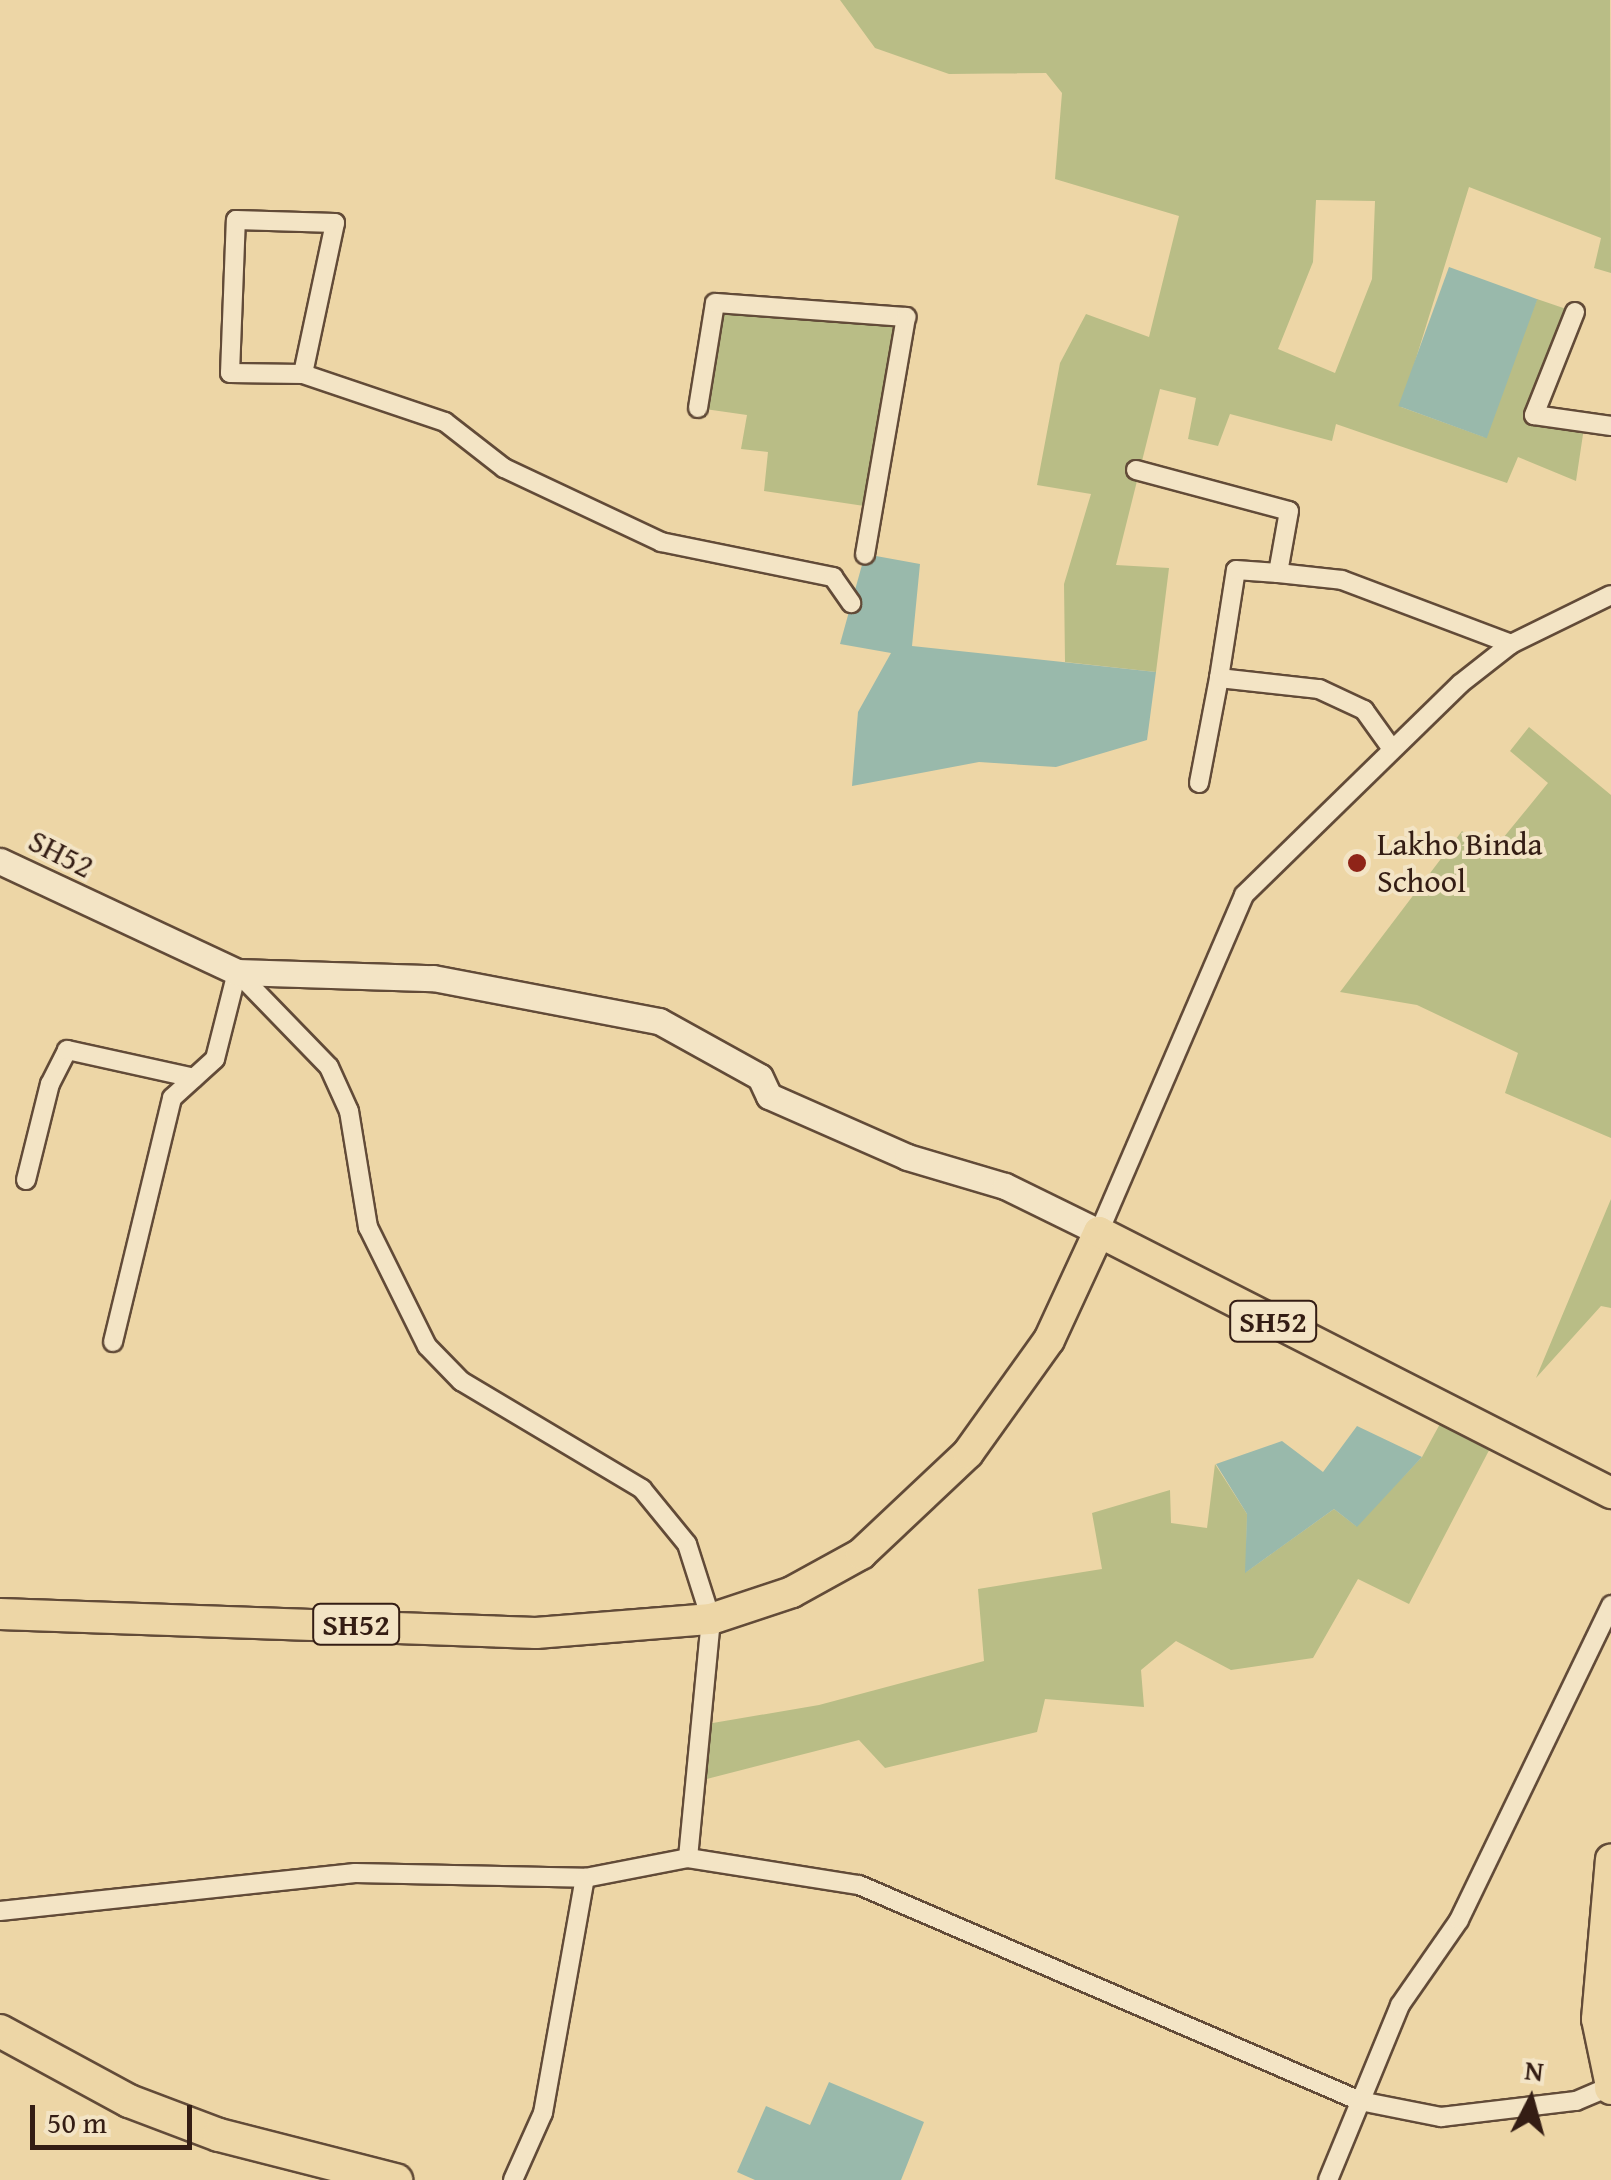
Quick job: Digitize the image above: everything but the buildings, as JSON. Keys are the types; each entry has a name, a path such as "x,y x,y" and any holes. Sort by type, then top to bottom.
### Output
{"highway":[{"path":"0,2032 129,2101 219,2135 396,2180"}],"main road":[{"name":"SH52","path":"0,1614 536,1633 711,1618 792,1592 860,1554 968,1453 1049,1340 1099,1232 1611,1492"},
{"path":"1611,1860 1597,2019 1611,2086"}],"street":[{"path":"303,374 335,224 236,220 230,372 303,374 446,422 504,468 661,542 833,577 850,603"},
{"path":"698,408 715,304 906,317 865,554"},
{"path":"1576,312 1534,414 1611,426"},
{"path":"1136,470 1289,511 1278,573"},
{"path":"1199,784 1236,570 1342,580 1511,644"},
{"path":"1099,1232 1244,895 1392,750 1511,644 1611,595"},
{"path":"1219,678 1319,689 1364,710 1392,750"},
{"name":"SH52","path":"0,861 236,972 433,978 659,1021 760,1077 769,1096 908,1157 1004,1186 1099,1232"},
{"path":"113,1342 172,1098 215,1059 236,972"},
{"path":"236,972 329,1067 349,1112 368,1227 427,1346 461,1381 642,1490 687,1544 711,1618 688,1858"},
{"path":"26,1180 50,1084 67,1050 194,1078"},
{"path":"1328,2180 1400,2005 1459,1920 1611,1605"},
{"path":"0,1911 355,1872 585,1878 688,1858 859,1885 1360,2100 1440,2116 1576,2101 1611,2086"},
{"path":"513,2180 543,2113 585,1878"}],"green space":[{"path":"840,0 1610,0 1611,273 1594,268 1601,238 1469,187 1401,407 1484,437 1537,299 1575,312 1534,414 1585,421 1576,481 1518,457 1507,483 1336,424 1332,441 1230,414 1218,446 1188,439 1196,398 1160,389 1116,565 1169,568 1156,672 1065,662 1064,584 1091,494 1037,485 1060,363 1086,314 1149,337 1179,216 1055,179 1062,93 1046,73 949,74 875,48","holes":["1316,200 1375,201 1372,279 1335,373 1278,349 1313,262"]},
{"path":"715,303 906,317 871,507 764,491 768,452 741,449 747,415 698,408"},
{"path":"1529,727 1611,795 1611,1138 1505,1093 1518,1053 1417,1005 1340,992 1462,831 1490,854 1548,783 1510,751"},
{"path":"1611,1199 1611,1308 1601,1306 1536,1378"},
{"path":"1448,1409 1497,1435 1409,1604 1358,1579 1313,1658 1231,1670 1176,1641 1141,1670 1144,1707 1045,1699 1037,1732 885,1768 859,1740 695,1782 701,1725 819,1705 984,1661 978,1589 1102,1569 1092,1513 1170,1490 1171,1523 1207,1528 1215,1464 1247,1514 1246,1572 1334,1509 1356,1526 1422,1457"}],"shaded area":[{"path":"1449,267 1537,299 1487,438 1398,406"},
{"path":"865,554 920,564 912,646 1156,672 1147,740 1056,767 979,762 852,786 858,712 891,653 840,644"},
{"path":"1357,1426 1422,1457 1357,1527 1334,1509 1245,1573 1247,1514 1216,1464 1282,1441 1323,1472"},
{"path":"829,2082 924,2122 901,2180 755,2180 737,2172 766,2106 810,2125"}],"place":[{"name":"Lakho Binda School","path":"1357,863"}]}
